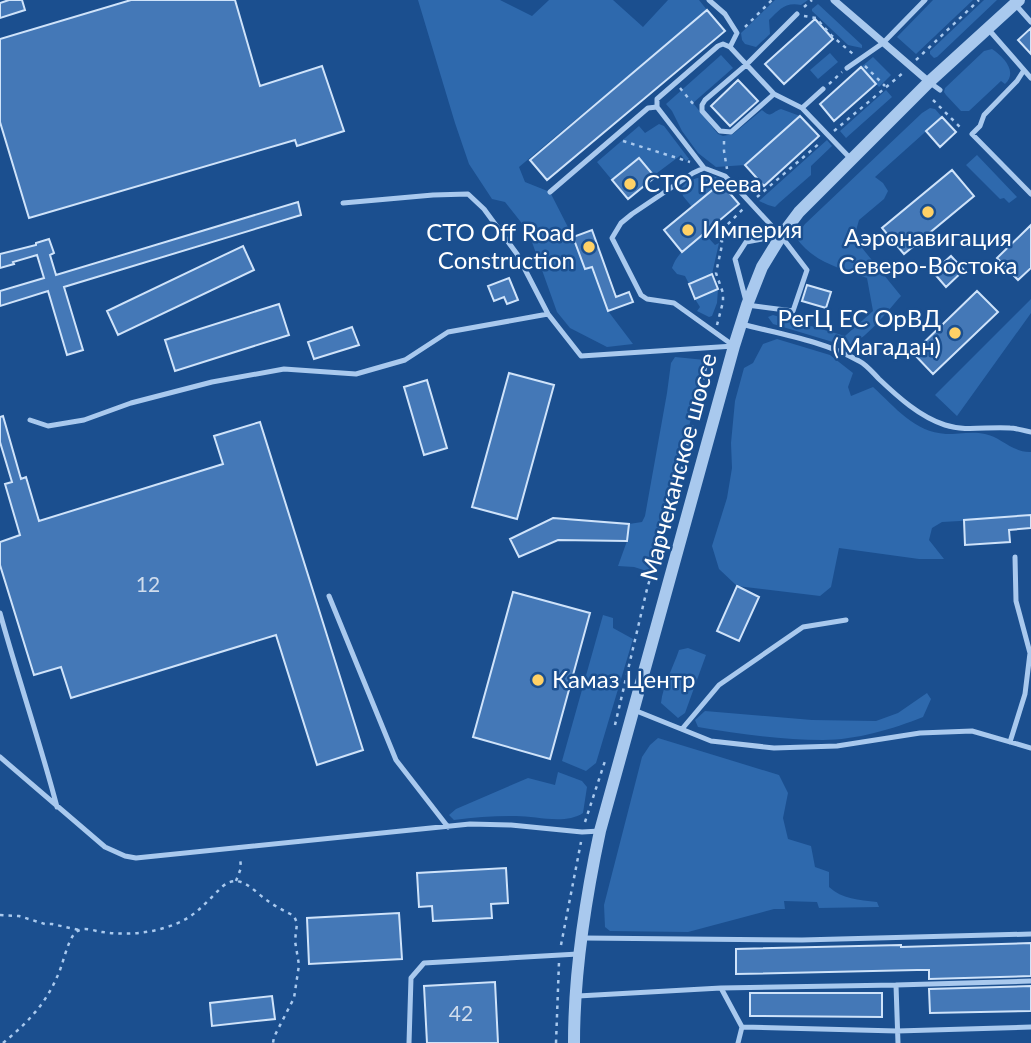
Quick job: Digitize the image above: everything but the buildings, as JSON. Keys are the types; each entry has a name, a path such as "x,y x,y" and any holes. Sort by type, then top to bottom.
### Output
{"street":[{"path":"834,0 929,82"},
{"name":"Марчеканское шоссе","path":"574,1043 578,954 600,831 734,346 762,267 799,212 929,82 1017,2"}],"lane":[{"path":"709,0 725,14 737,33 730,47"},
{"path":"847,68 883,43 925,0"},
{"path":"1017,2 1031,22"},
{"path":"774,94 731,132 720,131 702,111 705,100 746,65 797,13"},
{"path":"987,28 1031,78"},
{"path":"781,236 746,242 735,259 747,304 793,311 807,270 781,236 728,179 701,166 657,107 658,98 723,44 730,47 774,94 802,108 852,160"},
{"path":"1024,70 984,115 980,126 972,134 1031,194"},
{"path":"929,82 940,90"},
{"path":"802,108 823,89"},
{"path":"550,192 649,108 657,107"},
{"path":"701,166 632,214 621,223 612,238 641,295 647,299 674,303 734,346"},
{"path":"343,202 468,194 484,209 517,254 548,314 581,356 734,346"},
{"path":"30,420 48,426 84,420 131,403 212,382 284,369 356,374 405,360 448,332 548,314"},
{"path":"741,324 837,350 862,362 899,397 932,420 947,426 1010,428 1031,432"},
{"path":"1010,742 1025,694 1030,653 1016,601 1015,557"},
{"path":"329,596 396,760 447,827"},
{"path":"0,613 57,807"},
{"path":"682,729 719,685 803,627 846,620"},
{"path":"634,710 711,741 774,748 837,746 920,733 972,731 1031,748"},
{"path":"0,757 105,847 136,858 470,824 600,831"},
{"path":"580,938 802,940 1031,933"},
{"path":"409,1043 411,978 425,963 578,954"},
{"path":"575,996 721,988 1031,981"},
{"path":"896,985 898,1043"},
{"path":"721,988 742,1027 738,1043"},
{"path":"742,1027 897,1031 1031,1027"}],"path":[{"path":"737,33 772,0"},
{"path":"812,0 797,13 816,18 886,88"},
{"path":"715,332 723,302 716,272 722,241 717,235 886,88 979,0"},
{"path":"823,89 847,68"},
{"path":"675,82 702,111"},
{"path":"933,100 962,129"},
{"path":"720,131 724,140 728,179"},
{"path":"613,139 701,166"},
{"path":"615,724 647,589 681,472 711,348"},
{"path":"556,1043 559,955 582,832 609,750"},
{"path":"236,881 241,869 240,855"},
{"path":"0,915 19,916 79,930 135,933 166,927 194,915 228,883 236,881 248,885 274,906 294,916 297,923 295,941 299,965 294,998 273,1043"},
{"path":"3,1043 41,1006 58,976 71,940 79,930"}],"shaded area":[{"path":"418,0 500,0 532,16 549,0 613,0 643,27 668,0 699,0 707,10 519,167 525,182 550,192 585,268 592,267 608,311 633,344 607,347 570,328 557,312 528,231 505,202 492,199 469,164"},
{"path":"775,0 808,0 801,5 790,5 779,10 769,20 770,34 756,47 745,44 741,33"},
{"path":"933,0 973,0 916,54 897,37"},
{"path":"984,0 997,0 934,58 930,51"},
{"path":"818,4 862,45 862,48 848,45 812,11"},
{"path":"992,49 1008,65 1009,79 1005,84 1001,81 969,111 961,111 946,95 945,88 984,51"},
{"path":"830,53 838,62 818,79 810,70"},
{"path":"721,55 733,68 693,103 718,134 733,134 762,110 770,114 781,109 800,116 745,165 716,167 698,153 666,104"},
{"path":"873,57 891,75 879,87 861,67"},
{"path":"886,90 892,97 846,138 840,131"},
{"path":"930,108 935,109 942,117 875,177 888,191 884,199 859,220 854,238 901,296 868,332 846,346 773,324 768,317 773,315 845,336 873,311 867,278 838,268 812,254 797,239 798,233"},
{"path":"659,124 664,126 689,159 686,161 681,155 655,177 639,158 612,180 597,162 639,126 645,133"},
{"path":"827,140 832,146 811,166 811,175 775,207 759,201"},
{"path":"977,155 1017,197 1009,203 1004,198 1000,199 966,165"},
{"path":"716,177 721,183 692,207 683,196 681,188 696,178"},
{"path":"704,233 715,245 719,243 712,274 689,284 685,276 677,274 672,268 681,253"},
{"path":"718,289 712,316 697,311 700,307 695,299"},
{"path":"1031,299 1031,313 957,416 935,395"},
{"path":"777,339 830,355 853,373 848,387 851,396 873,387 906,417 924,429 946,434 985,434 1018,450 1031,452 1031,517 942,522 932,528 929,540 944,559 919,559 839,548 831,587 820,596 737,586 719,569 712,546 727,498 732,468 731,443 735,401 744,368 753,363 763,344"},
{"path":"675,357 705,360 678,473 650,572 618,566 627,541 629,524 642,522 645,516 671,363"},
{"path":"603,615 613,618 613,628 633,639 596,763 586,771 562,761"},
{"path":"688,648 706,655 685,713 678,718 661,703 662,696 679,650"},
{"path":"927,693 931,699 923,717 887,730 836,740 760,736 698,727 695,720 705,711 812,720 876,721 898,713"},
{"path":"658,738 779,775 788,793 783,818 788,839 811,846 815,867 829,872 829,887 834,891 851,898 877,902 879,907 819,908 817,902 784,901 785,909 774,909 688,932 610,931 605,927 604,905 642,757"},
{"path":"558,772 582,781 587,787 583,813 576,817 559,819 508,816 454,820 449,815 456,809 528,778 555,785"}],"place":[{"name":"СТО Реева","path":"630,184"},
{"name":"Аэронавигация Северо-Востока","path":"928,212"},
{"name":"Империя","path":"688,230"},
{"name":"СТО Off Road Construction","path":"589,247"},
{"name":"РегЦ ЕС ОрВД (Магадан)","path":"955,333"},
{"name":"Камаз Центр","path":"538,680"}]}
